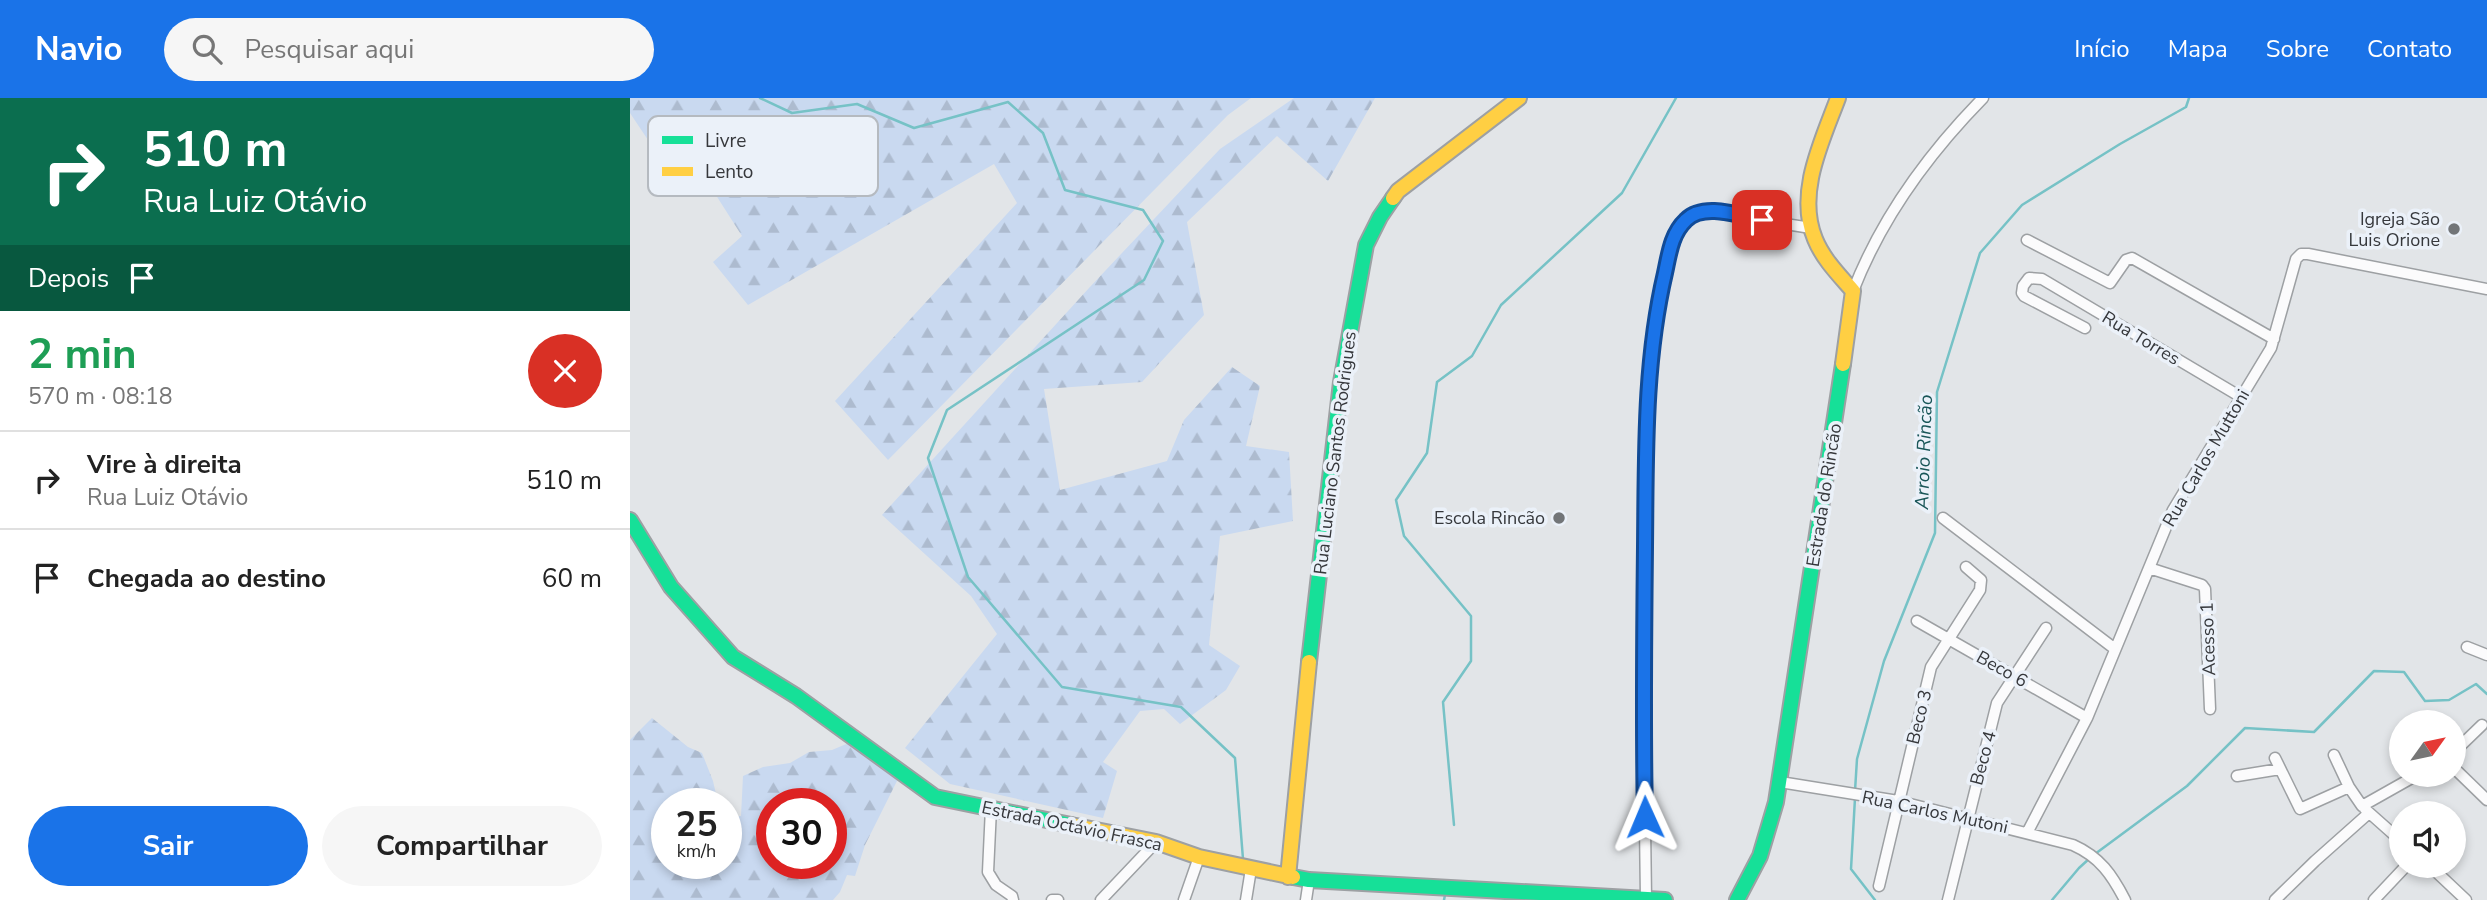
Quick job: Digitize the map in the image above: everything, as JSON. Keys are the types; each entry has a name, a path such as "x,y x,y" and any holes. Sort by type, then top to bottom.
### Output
{"street":[{"name":"Rua Luciano Santos Rodrigues","path":"1288,877 1309,659 1341,382 1366,245 1398,191 1519,98"},
{"path":"1838,98 1812,172 1809,201 1811,228 1823,254 1853,291 1866,259 1896,206 1952,130 1983,98"},
{"path":"1646,898 1643,682 1645,456 1650,366 1659,297 1673,240 1685,221 1703,211 1811,228"},
{"path":"2027,240 2110,283 2126,260 2132,258 2274,339"},
{"name":"Rua Carlos Muttoni","path":"2027,833 2087,718 2173,510 2271,348 2297,259 2301,254 2487,289"},
{"name":"Rua Torres","path":"2085,328 2024,296 2023,286 2029,278 2042,279 2241,397"},
{"name":"Estrada do Rincão","path":"1735,898 1760,856 1780,782 1853,291"},
{"path":"1943,518 2115,649"},
{"name":"Estrada Octávio Frasca","path":"630,520 671,587 733,657 796,696 935,797 1156,842 1199,857 1309,880 1665,900"},
{"name":"Beco 3","path":"1879,886 1931,667 1982,585 1981,580 1966,566"},
{"name":"Acesso 1","path":"2149,568 2202,585 2206,589 2210,709"},
{"name":"Beco 6","path":"1917,621 2087,718"},
{"name":"Beco 4","path":"1948,900 1997,703 2046,628"},
{"path":"2468,647 2487,655"},
{"path":"2466,740 2482,725"},
{"path":"2334,755 2349,787 2365,809 2389,830"},
{"path":"2275,758 2300,809 2349,787"},
{"path":"2237,776 2280,769"},
{"path":"2466,780 2487,800"},
{"name":"Rua Carlos Mutoni","path":"1780,782 1898,801 2073,845 2101,861 2125,900"},
{"path":"2276,900 2365,809 2397,788"},
{"path":"991,808 988,872 996,885 1012,896 1013,900"},
{"path":"1101,900 1156,842"},
{"path":"1184,900 1199,857"},
{"path":"1246,900 1251,869"},
{"path":"2374,900 2395,878"},
{"path":"2443,878 2466,900"},
{"path":"1306,900 1309,880"},
{"path":"1052,900 1058,900"}],"green space":[{"path":"630,98 1251,98 1228,115 888,460 835,401 1017,203 994,164 748,305 713,262 742,236 717,196 878,196 878,116 648,116 648,140 630,113"},
{"path":"1294,98 1375,98 1328,181 1277,136 1187,222 1204,315 1142,382 1044,389 1060,490 1167,461 1184,420 1232,367 1260,386 1246,446 1289,452 1293,521 1220,536 1209,645 1240,666 1226,690 1180,724 1164,709 1140,711 1103,762 1117,771 1103,818 950,784 905,748 997,634 971,596 882,515 1220,149"},
{"path":"652,718 688,747 702,753 715,788 651,788 651,879 742,879 743,776 763,767 790,763 809,752 832,750 851,742 899,777 865,845 855,876 847,875 847,788 756,788 756,879 845,879 833,900 630,900 630,740"}],"waterway":[{"path":"760,98 792,113 857,104 914,128 1008,102 1043,133 1065,190 1143,210 1163,241 1144,280 947,410 928,458 968,577 1062,687 1181,707 1235,758 1243,859"},
{"path":"1454,825 1443,702 1471,661 1471,616 1404,536 1396,500 1427,453 1437,382 1472,356 1501,305 1622,193 1676,98"},
{"name":"Arroio Rincão","path":"1855,791 1857,759 1884,661 1935,533 1937,392 1980,253 2022,205 2186,107 2189,98"},
{"path":"2095,854 2187,786 2245,728 2314,732 2374,671 2404,672 2425,701 2449,700 2476,684 2487,694"},
{"name":"Arroio Rincão","path":"1855,798 1851,869 1875,900"},
{"path":"2052,900 2090,858"},
{"path":"1444,900 1445,895"}],"traffic: fast":[{"path":"1309,662 1341,382 1366,245 1393,198"},
{"path":"1737,900 1760,856 1776,802 1843,364"},
{"path":"630,520 671,587 733,657 796,696 935,797 1071,825"},
{"path":"1293,877 1665,900"}],"traffic: slow":[{"path":"1393,198 1398,191 1519,98"},
{"path":"1838,98 1813,167 1808,204 1818,246 1853,291 1843,364"},
{"path":"1288,877 1309,662"},
{"path":"1071,825 1156,842 1199,857 1293,877"}],"place":[{"name":"Igreja São Luis Orione","path":"2454,229"},
{"name":"Escola Rincão","path":"1559,518"}],"route":[{"path":"1645,817 1645,456 1650,366 1659,297 1673,240 1692,215 1713,211 1762,220"}]}
